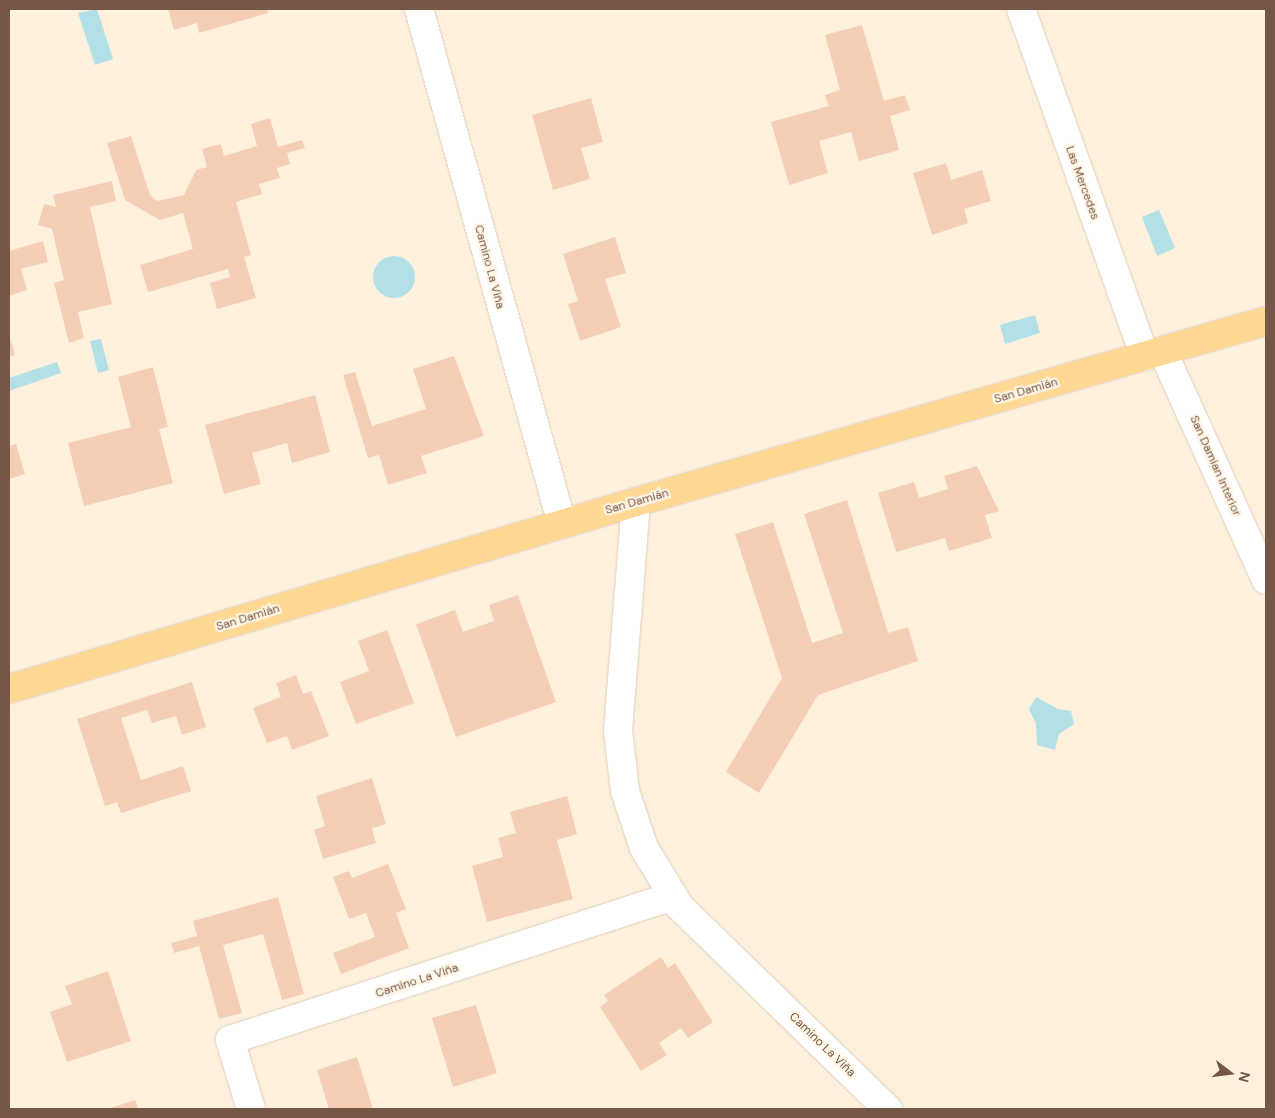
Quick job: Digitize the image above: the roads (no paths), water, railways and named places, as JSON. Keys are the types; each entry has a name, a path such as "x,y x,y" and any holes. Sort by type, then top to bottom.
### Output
{"main road":[{"name":"San Damián","path":"9,689 636,502 1154,355 1266,321"}],"street":[{"name":"Camino La Viña","path":"419,9 562,524"},
{"name":"Las Mercedes","path":"1022,9 1154,355"},
{"name":"San Damian Interior","path":"1154,355 1266,580"},
{"name":"Camino La Viña","path":"636,502 620,700 620,761 634,820 672,896 888,1109"},
{"name":"Camino La Viña","path":"251,1109 230,1040 672,896"}],"water":[{"path":"97,9 113,59 95,65 78,13"},
{"path":"1159,210 1175,248 1157,256 1142,217"},
{"path":"394,256 409,262 415,277 409,292 394,298 379,292 373,277 379,262"},
{"path":"1035,315 1040,333 1005,344 1000,325"},
{"path":"101,339 109,370 98,373 90,341"},
{"path":"57,362 61,373 9,391 9,378"},
{"path":"1036,697 1058,709 1071,711 1074,724 1059,734 1055,750 1037,745 1036,724 1029,709"}]}
